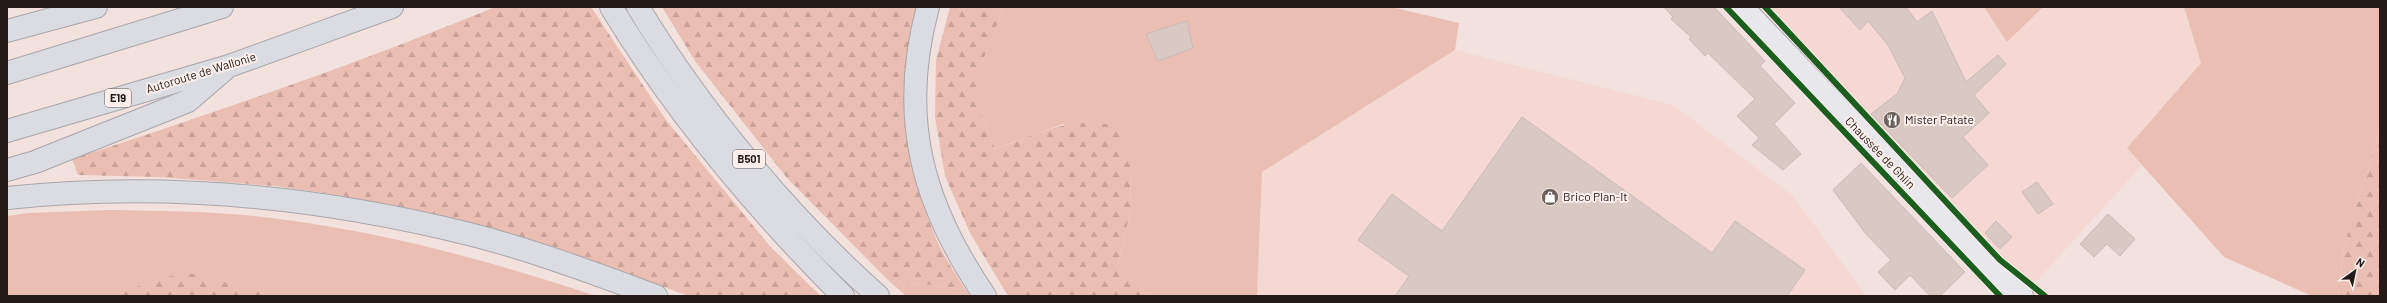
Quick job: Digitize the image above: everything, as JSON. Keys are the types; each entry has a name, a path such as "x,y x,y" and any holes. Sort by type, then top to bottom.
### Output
{"highway":[{"path":"7,31 96,7"},
{"path":"7,73 222,7"},
{"name":"Autoroute de Wallonie","path":"7,131 229,66 392,7"},
{"name":"B501","path":"611,7 639,53 724,167 771,222 843,296"},
{"name":"B501","path":"638,7 718,122 773,189 878,296"},
{"path":"928,7 917,51 914,98 917,140 927,183 942,225 964,265 985,296"},
{"path":"7,170 36,162 188,101 229,66"},
{"path":"7,198 120,192 198,193 274,198 335,207 473,235 579,268 656,296"}],"main road":[{"name":"Chaussée de Ghlin","path":"1742,7 1993,270 2022,296"}],"shaded area":[{"path":"1742,7 1984,7 2007,42 2043,7 2184,7 2201,63 2127,148 2142,165 2023,296"},
{"path":"1455,50 1673,105 1793,196 1866,296 1257,296 1262,172"}],"green space":[{"path":"495,7 591,7 666,120 769,245 802,278 802,296 689,296 552,247 475,224 337,195 275,186 158,177 78,175 72,159 179,124 338,68"},
{"path":"662,7 918,7 911,36 907,65 907,123 910,152 916,180 935,236 945,257 965,289 888,280 787,178 695,61"},
{"path":"950,7 1004,7 981,65 981,114 995,149 1041,132 1070,124 1101,123 1118,127 1130,166 1131,208 1117,269 1149,296 1009,296 1005,291 970,233 945,176 935,117 936,60"},
{"path":"1004,7 1391,7 1459,23 1455,50 1262,172 1257,296 1149,296 1117,269 1131,208 1130,166 1063,124 995,149 981,114 981,65"},
{"path":"1984,7 2043,7 2007,42"},
{"path":"2184,7 2380,7 2380,131 2344,246 2338,296 2312,296 2224,257 2127,148 2201,63"},
{"path":"2380,131 2380,296 2338,296 2344,246"},
{"path":"109,210 244,215 348,230 390,238 473,259 514,270 596,296 7,296 7,216 29,213"},
{"path":"184,272 279,296 108,296"},
{"path":"802,278 821,296 802,296"},
{"path":"888,280 965,289 971,296 906,296"}],"building":[{"path":"1664,7 1714,7 1765,61 1760,66 1795,103 1774,124 1801,154 1783,170 1752,145 1759,138 1737,116 1755,99 1708,53 1705,56 1689,39 1691,37 1671,19 1673,17"},
{"path":"1839,7 1906,7 1917,22 1932,11 1966,82 1998,55 2006,64 1974,95 1989,113 1963,137 1988,165 1952,198 1871,114 1897,94 1905,78 1888,45 1868,21 1860,30"},
{"path":"1187,21 1193,48 1158,61 1146,34"},
{"name":"Brico Plan-It","path":"1522,117 1712,253 1735,221 1805,270 1787,296 1395,296 1409,276 1358,240 1392,194 1442,231"},
{"path":"1861,163 1965,272 1940,296 1930,296 1910,275 1895,290 1878,272 1891,260 1866,234 1833,190"},
{"path":"2037,182 2053,204 2038,214 2022,192"},
{"path":"2108,214 2135,239 2120,256 2107,244 2094,257 2080,244"},
{"path":"1996,221 2012,237 2000,249 1985,233"}],"cycle path":[{"path":"1726,7 2000,296"},
{"path":"1765,7 2000,260 2045,296"}],"place":[{"name":"Mister Patate","path":"1892,120"},
{"name":"Brico Plan-It","path":"1550,197"}]}
